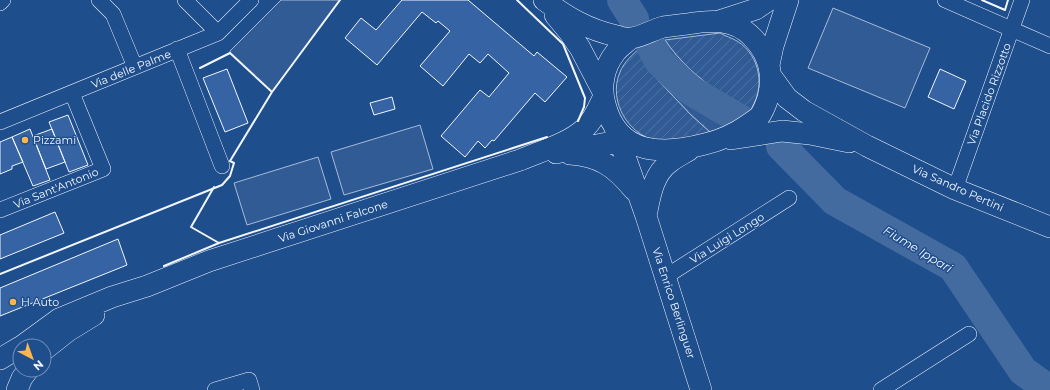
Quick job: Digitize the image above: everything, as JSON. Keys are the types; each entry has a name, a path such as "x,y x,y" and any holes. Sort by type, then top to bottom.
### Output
{"main road":[{"path":"543,0 584,26 604,33 631,38"},
{"name":"Via Enrico Berlinguer","path":"543,0 570,32 580,48 603,94 608,116 618,136 646,216 701,390"},
{"path":"719,21 756,9 768,0"},
{"path":"646,216 651,190 659,174 669,162 706,144 737,132 759,116 766,103 770,87 773,46 788,0"},
{"path":"520,160 571,139 585,129 595,115 603,94 605,71 615,52 631,38 662,28 708,20 730,23 752,36 763,50 770,71 787,98 804,111 867,146"},
{"path":"520,160 607,143 618,136 645,148 667,151 782,131 834,138 867,146"},
{"name":"Via Sandro Pertini","path":"867,146 955,189 1050,228"},
{"path":"559,153 595,157 612,167 639,195"},
{"name":"Via Giovanni Falcone","path":"147,286 209,261 520,160"},
{"path":"33,338 60,319 112,297 147,286"},
{"path":"52,344 68,331 147,286"},
{"path":"0,359 12,352"},
{"path":"17,390 22,378"}],"street":[{"path":"0,3 3,0"},
{"path":"99,0 113,14 135,67"},
{"path":"185,0 218,33"},
{"name":"Via delle Palme","path":"0,122 218,33 252,0"},
{"path":"945,0 1050,46"},
{"name":"Via Placido Rizzotto","path":"955,189 1022,0"},
{"path":"178,49 222,166"},
{"name":"Via Sant'Antonio","path":"0,210 103,169 72,93"},
{"name":"Via Luigi Longo","path":"665,277 789,198"},
{"path":"881,390 969,334"},
{"path":"215,390 250,385"}],"green space":[{"path":"281,0 340,0 272,92 230,53 230,51"},
{"path":"833,8 930,48 905,108 808,68"},
{"path":"720,33 737,41 745,47 756,64 759,83 758,93 749,112 698,76 677,56 665,40"},
{"path":"665,40 690,70 713,88 746,109 749,112 747,116 711,133 691,115 656,78 640,48 654,42"},
{"path":"640,48 656,78 691,115 711,133 663,142 651,139 641,134 631,126 619,107 617,83 624,65"},
{"path":"420,125 433,169 344,195 331,152"},
{"path":"318,157 331,199 247,225 234,183"}],"building":[{"path":"402,0 468,0 534,56 537,52 567,77 545,102 535,93 494,141 492,140 485,148 478,141 465,157 441,136 480,90 489,97 509,73 488,54 480,63 469,54 443,86 420,66 450,31 438,21 436,23 422,12 377,65 345,38 361,18 376,30"},
{"path":"227,69 248,123 225,132 203,78"},
{"path":"940,69 966,81 954,109 928,97"},
{"path":"392,97 395,109 374,115 370,103"},
{"path":"68,115 88,165 69,172 49,122"},
{"path":"30,129 50,180 33,186 12,137"},
{"path":"52,129 65,162 46,169 33,136"},
{"path":"12,137 23,162 12,166 12,169 0,174 0,142"},
{"path":"55,212 64,233 0,259 0,235"},
{"path":"118,239 127,265 0,316 0,288"}],"waterway":[{"name":"Fiume Ippari","path":"622,0 634,19"},
{"name":"Fiume Ippari","path":"650,44 659,61 690,90 741,120"},
{"name":"Fiume Ippari","path":"781,146 835,201 953,267 1023,371 1050,390"}],"wall":[{"path":"0,274 222,185 230,176 234,163 230,161 272,92 340,0"},
{"path":"517,0 563,44 585,98 584,107 578,121"},
{"path":"982,0 1005,10 1008,0"},
{"path":"200,68 230,53 272,92"},
{"path":"164,266 219,243 547,137"},
{"path":"214,187 191,227 219,243"}],"place":[{"name":"Pizzami","path":"25,140"},
{"name":"H Auto","path":"13,302"}]}
